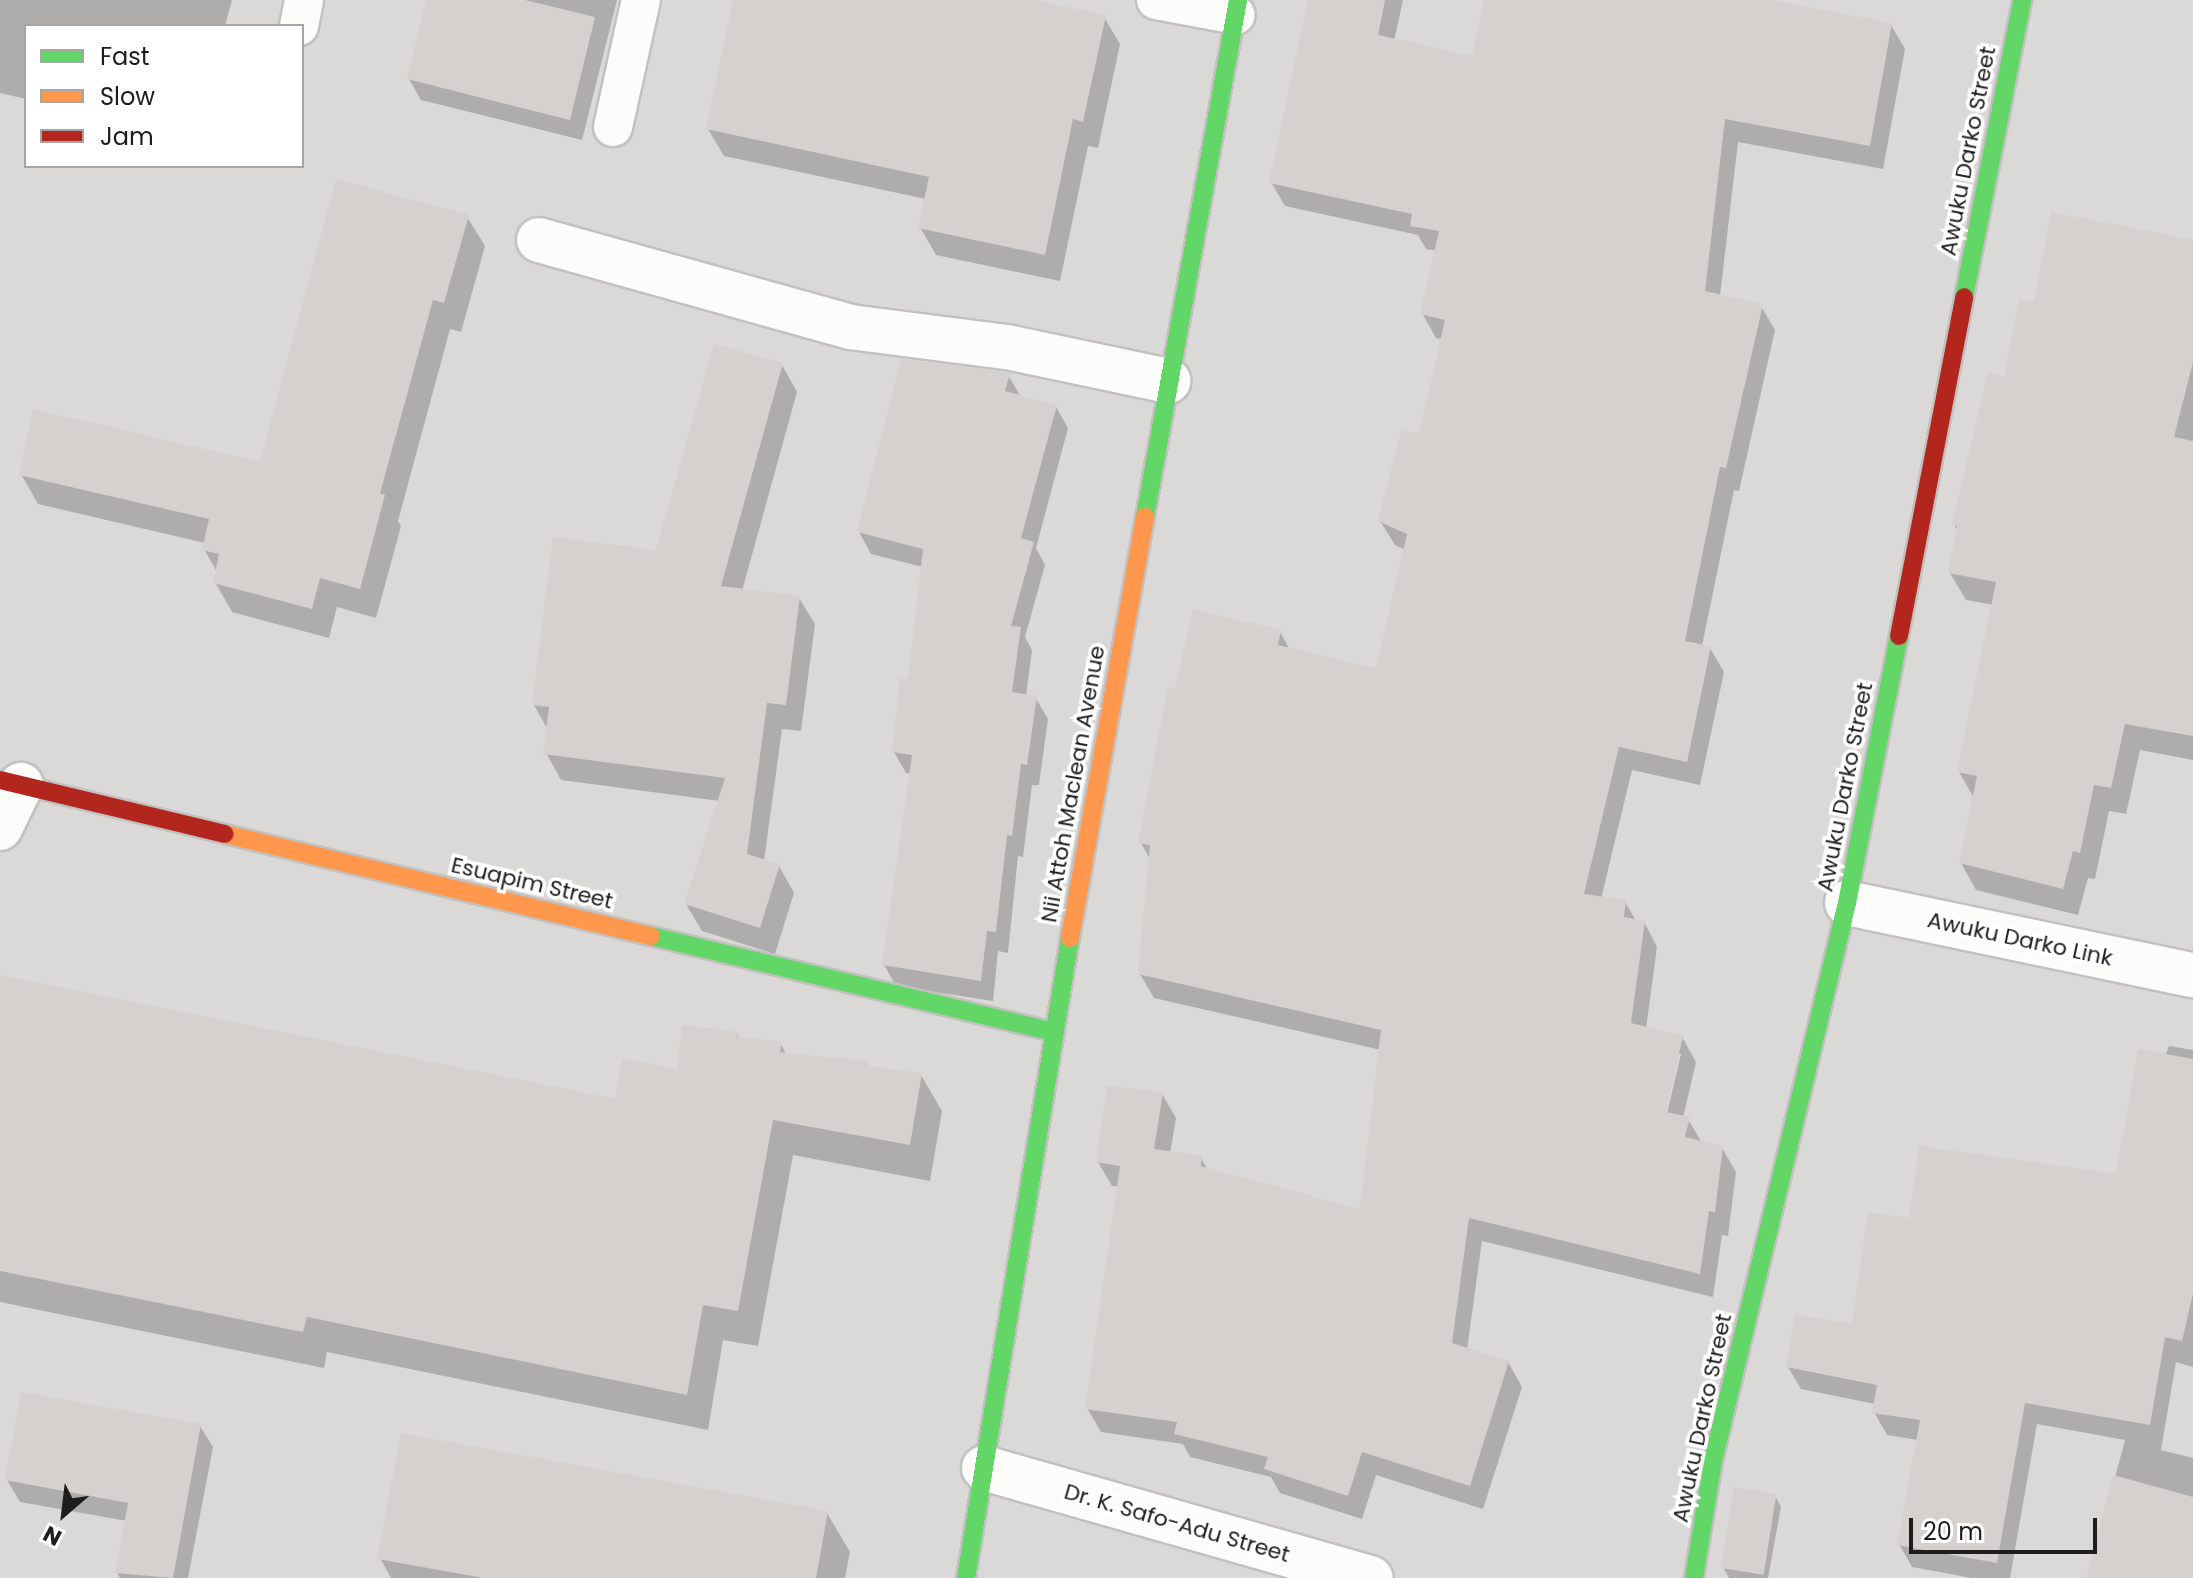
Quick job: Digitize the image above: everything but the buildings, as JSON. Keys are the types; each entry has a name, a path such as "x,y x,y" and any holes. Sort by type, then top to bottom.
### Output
{"street":[{"name":"Awuku Darko Street","path":"1694,1578 1713,1461 1847,903 2022,0"},
{"name":"Nii Attoh Maclean Avenue","path":"966,1578 1053,1032 1237,8"},
{"path":"539,240 850,327 1007,347 1168,381"},
{"path":"0,828 10,782"},
{"name":"Esuapim Street","path":"10,782 1053,1032"},
{"name":"Awuku Darko Link","path":"1847,903 2193,975"},
{"name":"Dr. K. Safo-Adu Street","path":"984,1468 1371,1578"}],"lane":[{"path":"299,24 304,0"},
{"path":"613,127 641,0"},
{"path":"1156,0 1237,8"}],"shaded area":[{"path":"0,0 2193,0 2193,1578 0,1578"}],"traffic: fast":[{"path":"1145,517 1238,0"},
{"path":"1964,297 2022,0"},
{"path":"1694,1578 1713,1461 1847,903 1899,636"},
{"path":"651,936 1053,1032"},
{"path":"966,1578 1070,938"}],"traffic: slow":[{"path":"1070,938 1145,517"},
{"path":"225,834 651,936"}],"traffic: jam":[{"path":"1899,636 1964,297"},
{"path":"0,780 225,834"}]}
